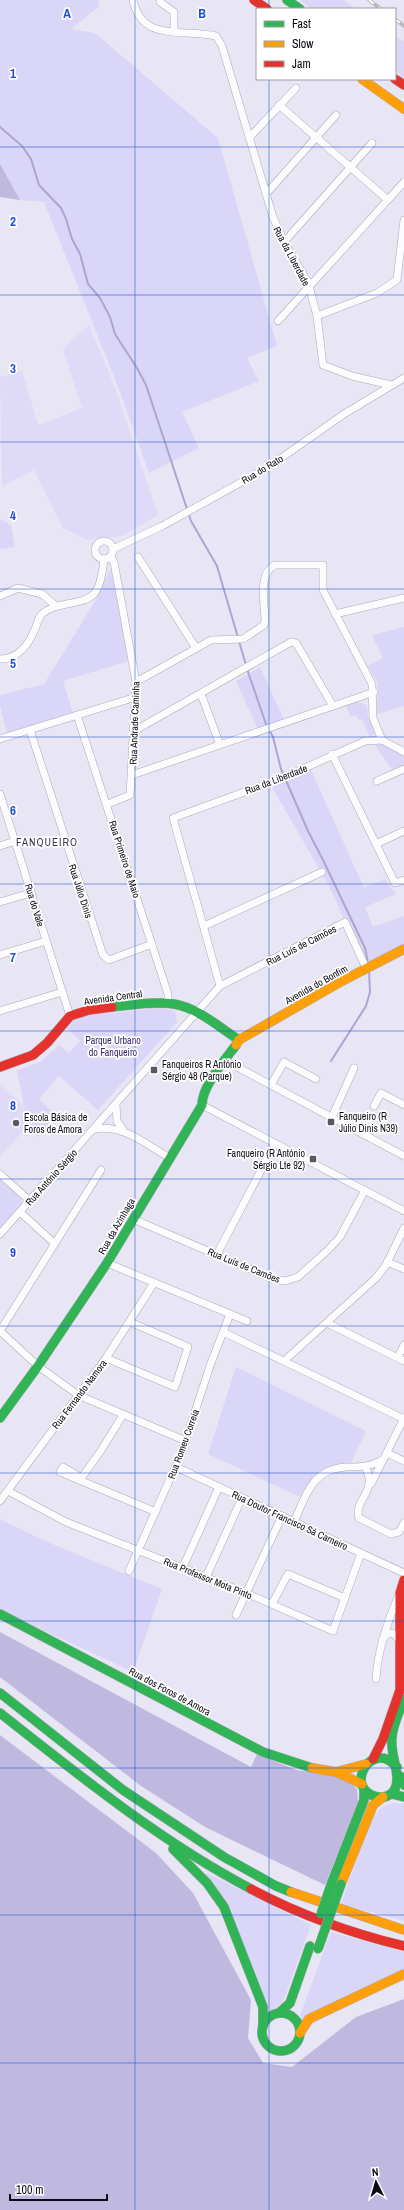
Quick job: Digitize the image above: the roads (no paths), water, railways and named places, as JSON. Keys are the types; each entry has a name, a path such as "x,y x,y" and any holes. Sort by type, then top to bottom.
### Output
{"main road":[{"path":"254,0 266,8"},
{"path":"287,0 299,8"},
{"path":"363,80 404,109"},
{"name":"Avenida do Bonfim","path":"239,1040 366,968 404,949"},
{"name":"Avenida Central","path":"70,1016 104,1008 168,1003 199,1013 239,1040"},
{"path":"0,1067 33,1055 40,1050 70,1016"},
{"name":"Rua da Azinhaga","path":"0,1418 38,1366 107,1263 202,1105 202,1098 224,1060 239,1040"},
{"path":"128,1811 161,1837 189,1864 207,1883 224,1907 263,2007 263,2038 265,2043 275,2051 287,2051 292,2048 300,2039 297,2021 298,2003 314,1948 364,1800 361,1775 383,1739 400,1690 400,1593 404,1580"},
{"name":"Rua dos Foros de Amora","path":"0,1614 263,1752 306,1767 336,1772"},
{"path":"0,1693 123,1790 205,1845 276,1886 342,1910 404,1930"},
{"path":"392,1794 400,1783 401,1776 392,1737 404,1699"},
{"path":"0,1712 79,1776 128,1811 204,1863 259,1895 298,1914 352,1933 404,1946"},
{"path":"336,1772 381,1758 389,1760 401,1776"},
{"path":"336,1772 363,1787 373,1796 383,1797"},
{"path":"336,1883 373,1805 383,1797 392,1794 404,1797"},
{"path":"342,1910 404,1925"},
{"path":"263,2026 269,2018 279,2014 290,2004 314,1948"},
{"path":"300,2033 308,2019 348,1998 404,1974"},
{"path":"279,2014 289,2015 297,2021"}],"street":[{"path":"133,0 140,19 152,29 174,32 174,12 160,2"},
{"name":"Rua da Liberdade","path":"174,32 216,36 222,46 273,217 284,242 309,286 317,316 323,364 352,376 391,386"},
{"path":"249,138 296,88"},
{"path":"279,105 388,200"},
{"path":"266,194 336,115"},
{"path":"284,242 372,144"},
{"path":"278,321 404,182"},
{"path":"317,316 377,293 397,280 404,220"},
{"name":"Rua do Rato","path":"113,549 162,526 267,468 344,414 404,378"},
{"path":"0,659 21,652 32,638 40,616 56,606 90,597 96,592 107,558 113,549 108,542 102,541 97,545 96,550 98,556 107,558"},
{"path":"138,557 196,648"},
{"name":"Rua Andrade Caminha","path":"107,558 114,562 136,682 130,795 108,804"},
{"path":"136,682 215,639 243,639 264,625 264,578 268,569 275,565 323,566 323,590 372,684 374,692 373,718 380,740 404,752"},
{"path":"0,596 18,588 42,594 56,606"},
{"path":"335,614 404,598"},
{"path":"134,731 291,642 296,643 333,706"},
{"path":"132,775 374,692"},
{"path":"201,694 220,745"},
{"path":"0,739 136,697"},
{"name":"Rua Primeiro de Maio","path":"77,715 108,804 168,994 168,1003"},
{"name":"Rua Júlio Dinis","path":"30,730 93,928 106,959 113,959 152,944"},
{"name":"Rua da Liberdade","path":"204,926 174,818 280,779 332,754 365,741 380,740"},
{"path":"332,754 395,883 404,880"},
{"path":"377,781 404,769"},
{"name":"Rua do Vale","path":"0,794 70,1016"},
{"path":"376,844 404,831"},
{"path":"0,846 15,841"},
{"path":"220,986 204,926 322,872"},
{"path":"0,902 31,892"},
{"name":"Rua Luís de Camões","path":"199,1013 220,986 345,922 366,968"},
{"path":"0,955 46,940"},
{"path":"0,1011 62,992"},
{"name":"Rua António Sérgio","path":"0,1234 199,1013"},
{"path":"224,1060 404,1156"},
{"path":"271,1085 284,1062 316,1079"},
{"path":"332,1117 354,1068"},
{"path":"374,1106 381,1093 404,1105"},
{"path":"116,1105 117,1121 124,1130 170,1158"},
{"path":"202,1105 404,1211"},
{"path":"94,1129 106,1127 124,1130"},
{"path":"217,1254 275,1144"},
{"path":"101,1170 54,1242 0,1331 38,1366 78,1395 186,1441"},
{"path":"0,1174 30,1201"},
{"name":"Rua Luís de Camões","path":"133,1219 273,1279 280,1281 291,1280 303,1273 335,1244 365,1190"},
{"path":"20,1212 54,1242"},
{"path":"284,1361 376,1278 387,1262 404,1228"},
{"path":"387,1262 404,1268"},
{"path":"107,1263 247,1321"},
{"name":"Rua Fernando Namora","path":"0,1502 106,1358 154,1283"},
{"name":"Rua Romeu Correia","path":"129,1571 176,1467 230,1314"},
{"path":"106,1358 175,1387 188,1347 130,1322"},
{"path":"327,1323 401,1359 404,1345"},
{"path":"223,1332 404,1419 358,1510 359,1518 391,1534 398,1532 404,1523"},
{"path":"123,1415 100,1452 80,1480 156,1512"},
{"path":"387,1453 404,1461"},
{"path":"294,1522 312,1485 323,1472 342,1468 365,1467 382,1460"},
{"name":"Rua Doutor Francisco Sá Carneiro","path":"176,1467 404,1573"},
{"path":"365,1467 370,1478 370,1486"},
{"path":"183,1568 219,1487"},
{"name":"Rua Professor Mota Pinto","path":"8,1492 66,1522 246,1593 333,1631 361,1553"},
{"path":"206,1577 242,1498"},
{"path":"236,1615 282,1516"},
{"path":"272,1604 288,1574 345,1598"},
{"path":"376,1679 377,1656 400,1593"},
{"path":"382,1640 387,1634 393,1633 400,1640"}],"waterway":[{"path":"0,127 22,146 31,159 39,185 61,208 72,239 80,254 88,284 100,298 110,317 115,334 146,385 191,521 217,566 246,665"},
{"path":"247,669 266,724 273,737 281,769 308,831 365,948 368,963"},
{"path":"331,1061 366,1006 370,992 369,971"}],"railway":[{"path":"369,0 380,8"},
{"path":"396,20 404,26"}],"place":[{"name":"Fanqueiros R António Sérgio 48 (Parque)","path":"154,1070"},
{"name":"Fanqueiro (R Júlio Dinis N39)","path":"331,1122"},
{"name":"Escola Básica de Foros de Amora","path":"16,1123"},
{"name":"Fanqueiro (R António Sérgio Lte 92)","path":"313,1159"}],"district":[{"name":"FANQUEIRO","path":"47,842"}],"park label":[{"name":"Parque Urbano do Fanqueiro","path":"113,1046"}]}
